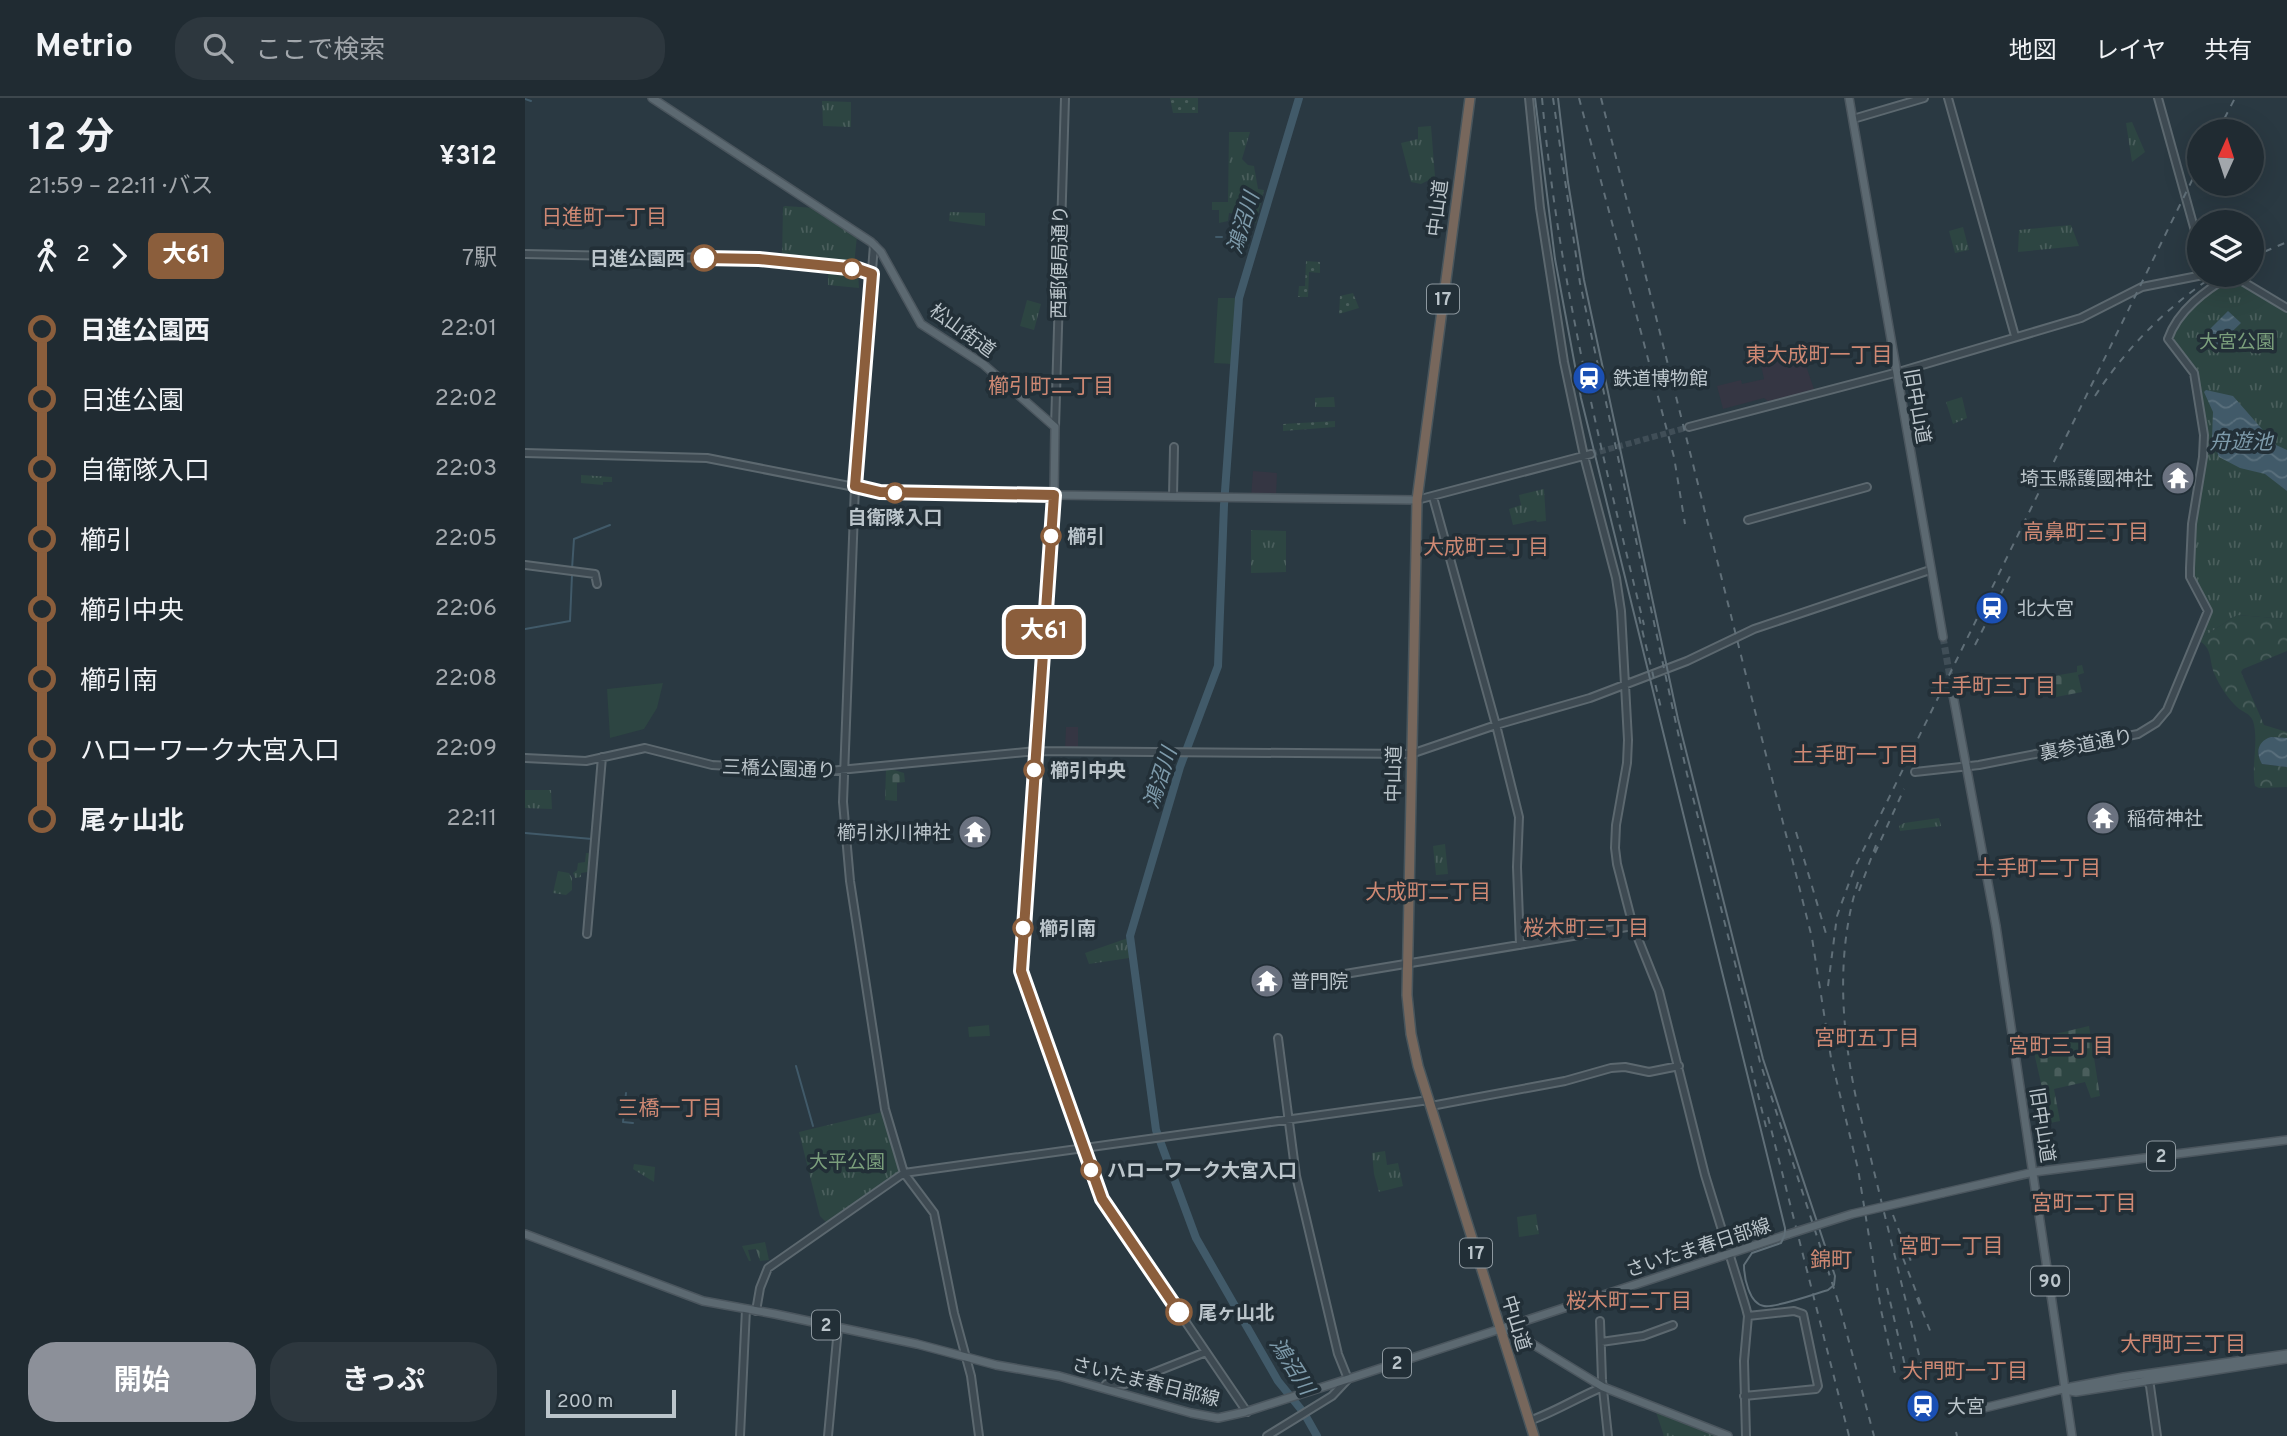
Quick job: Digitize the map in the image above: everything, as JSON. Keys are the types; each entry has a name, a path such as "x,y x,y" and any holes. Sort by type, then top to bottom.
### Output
{"highway":[{"name":"中山道","path":"1470,98 1417,500 1406,964 1411,1034 1534,1436"}],"main road":[{"name":"松山街道","path":"652,98 874,245 921,324 983,364 1055,427"},
{"name":"旧中山道","path":"1849,98 1943,637"},
{"path":"1055,427 1054,495 1417,500"},
{"name":"旧中山道","path":"1954,695 1970,766 1996,926 2072,1436"},
{"name":"さいたま春日部線","path":"525,1234 685,1296 720,1306 756,1311 996,1365 1059,1376 1210,1417 1225,1418 1852,1214 2034,1172 2287,1140"},
{"path":"1500,1328 1511,1331 1603,1387 1728,1436"},
{"path":"2145,1378 2287,1354"},
{"path":"1983,1408 2065,1390 2287,1359"}],"street":[{"name":"西郵便局通り","path":"1055,427 1065,98"},
{"path":"1529,98 1552,293 1616,578 1621,611 1628,720 1627,751 1615,848 1633,926 1659,991 1702,1163 1748,1316 1744,1396 1746,1436"},
{"path":"1853,119 1924,98"},
{"path":"1948,98 2015,337"},
{"path":"2158,98 2189,210"},
{"path":"874,245 855,486 843,803 850,881 885,1110 904,1173 934,1213 977,1411 979,1436"},
{"path":"525,254 759,259 858,269 872,274"},
{"path":"1689,427 1896,373 2081,318 2142,287 2187,278"},
{"name":"裏参道通り","path":"1970,766 2138,734 2156,723 2171,701 2208,611 2190,578 2192,524 2204,435 2193,373 2168,339 2196,299 2214,287"},
{"name":"裏参道通り","path":"2252,287 2287,308"},
{"path":"1173,496 1174,447"},
{"path":"525,453 707,458 880,492 1054,495 1021,971 1102,1199 1247,1412"},
{"path":"1417,500 1587,455"},
{"path":"1748,520 1867,487"},
{"path":"1433,497 1496,725 1518,817 1520,945"},
{"path":"525,565 595,574 597,584"},
{"name":"三橋公園通り","path":"525,758 579,761 645,748 712,765 843,770 1036,751 1411,754 1496,725 1590,698 1687,661 1754,629 1930,570"},
{"path":"587,934 602,757"},
{"path":"1915,772 1970,766"},
{"path":"1339,975 1633,926"},
{"path":"1267,1436 1339,1391 1348,1379 1338,1354 1296,1176 1278,1038"},
{"path":"756,1311 760,1288 768,1268 904,1173 1288,1119 1430,1103 1565,1081 1611,1068 1625,1067 1649,1072 1679,1066"},
{"path":"740,1436 746,1309"},
{"path":"1744,1396 1816,1389 1818,1386 1803,1314 1794,1311 1748,1316"},
{"path":"1600,1321 1608,1436"},
{"path":"1601,1342 1643,1336 1673,1325"},
{"path":"828,1436 838,1328"},
{"path":"1104,1388 1106,1384 1125,1384 1206,1352"},
{"path":"2145,1378 2150,1386 2157,1436"},
{"path":"1529,1421 1547,1415 1567,1401 1603,1387"}],"shaded area":[{"path":"1802,354 1815,392 1771,404 1764,398 1723,409 1717,386 1741,380 1742,384 1764,379 1761,365"},
{"path":"1253,471 1277,473 1276,497 1251,497"},
{"path":"1066,727 1078,727 1078,750 1065,749"}],"green space":[{"path":"1170,98 1198,98 1198,113 1173,113"},
{"path":"822,101 851,102 851,127 823,126"},
{"path":"2132,122 2145,152 2132,162 2126,123"},
{"path":"1431,126 1435,177 1421,184 1411,182 1401,143 1418,139 1418,127"},
{"path":"1229,132 1250,132 1242,159 1248,165 1254,166 1258,189 1264,190 1256,223 1236,221 1236,214 1229,213 1228,221 1219,223 1219,210 1212,210 1212,202 1228,202"},
{"path":"785,206 815,208 857,236 854,265 782,258"},
{"path":"950,212 985,213 985,226 949,221"},
{"path":"2071,225 2079,246 2018,252 2019,230"},
{"path":"1963,227 1969,250 1955,253 1949,231"},
{"path":"1306,261 1320,262 1320,273 1309,272 1308,297 1298,297 1299,286 1305,286"},
{"path":"828,269 858,272 859,288 828,285"},
{"name":"大宮公園","path":"2218,287 2245,287 2287,312 2287,619 2237,615 2201,638 2211,612 2192,574 2194,523 2208,450 2207,428 2196,370 2174,344 2173,335 2194,306"},
{"path":"1353,293 1359,308 1339,314 1340,296"},
{"path":"1218,298 1236,298 1231,364 1214,363"},
{"path":"1027,300 1041,304 1034,330 1020,326"},
{"path":"1334,397 1335,407 1315,407 1315,398"},
{"path":"1962,397 1967,418 1953,424 1946,402"},
{"path":"1335,421 1335,427 1283,431 1283,424"},
{"path":"581,475 612,477 612,482 603,482 603,485 581,483"},
{"path":"1544,489 1546,521 1536,520 1513,525 1509,509 1521,505 1519,495"},
{"path":"1251,530 1286,531 1286,572 1251,573"},
{"path":"2237,615 2287,619 2287,651 2241,672 2264,725 2287,732 2287,738 2271,737 2259,747 2258,755 2262,764 2287,767 2287,787 2255,786 2253,721 2224,692 2213,670 2207,649 2201,642 2201,638"},
{"path":"2082,665 2084,673 2078,675 2082,692 2056,697 2053,676 2077,672 2077,666"},
{"path":"663,683 657,708 644,729 610,738 607,689"},
{"path":"888,768 904,773 905,782 897,783 897,801 885,800"},
{"path":"525,790 551,790 552,809 525,808"},
{"path":"1939,818 1941,826 1900,831 1899,826 1904,823"},
{"path":"1445,844 1448,874 1436,875 1433,846"},
{"path":"586,853 595,853 593,871 581,873 581,877 575,878 573,873 577,870 578,863 585,862"},
{"path":"558,871 569,873 572,878 572,890 566,895 553,893"},
{"path":"1128,938 1129,958 1089,964 1085,953"},
{"path":"989,1025 990,1036 969,1037 968,1027"},
{"path":"2089,1026 2100,1096 2091,1098 2085,1082 2054,1089 2060,1121 2050,1123 2033,1048 2036,1047 2034,1039"},
{"name":"大平公園","path":"882,1112 898,1172 826,1222 820,1216 799,1132"},
{"path":"1385,1151 1387,1165 1398,1163 1403,1186 1379,1192 1372,1153"},
{"path":"634,1164 655,1167 654,1182 633,1169"},
{"path":"1536,1214 1539,1234 1519,1237 1517,1217"},
{"path":"765,1242 769,1260 760,1261 756,1249 748,1250 749,1261 742,1246"},
{"path":"1656,1412 1717,1436 1664,1436"}],"water":[{"path":"2228,311 2241,323 2217,346 2205,334"},
{"name":"舟遊池","path":"2206,390 2233,396 2276,445 2287,450 2287,491 2265,474 2240,468 2219,457 2212,438 2213,412 2204,392"},
{"path":"2271,737 2287,738 2287,767 2262,764 2259,748 2263,741"}],"waterway":[{"name":"鴻沼川","path":"1299,98 1239,298 1224,505 1218,666 1180,767 1130,936 1156,1130 1196,1238 1278,1381 1304,1413 1317,1436"},
{"path":"525,99 531,101"},
{"path":"1216,237 1222,237"},
{"path":"1229,238 1239,239"},
{"path":"572,569 574,539 610,525"},
{"path":"525,629 570,621 572,575"},
{"path":"525,833 592,839"},
{"path":"796,1066 813,1126"},
{"path":"626,1093 623,1122 633,1123"}],"tunnel":[{"path":"1591,454 1689,427"},
{"path":"1943,637 1953,695"}],"tram line":[{"path":"1535,98 1555,259 1581,398 1785,1228 1781,1243 1752,1253 1744,1265 1745,1276 1748,1289 1759,1304 1777,1305 1828,1290 1834,1285 1835,1276 1763,1059 1678,719 1584,280 1558,98"}],"railway":[{"path":"1542,98 1549,165 1570,298 1597,429 1644,625"},
{"path":"1553,98 1580,283 1687,774 1760,1062 1839,1304 1874,1436"},
{"path":"1579,98 1674,457 1685,524"},
{"path":"1601,98 1812,938 1831,1058 1858,1169 1881,1310 1895,1373"},
{"path":"2224,119 2235,98"},
{"path":"1828,986 1837,916 1854,869 2187,190"},
{"path":"2264,252 2287,242"},
{"path":"2095,396 2134,345 2164,314 2197,287"},
{"path":"1975,645 2010,576"},
{"path":"1639,617 1662,712"},
{"path":"1875,853 1904,789"},
{"path":"1796,832 1827,937"},
{"path":"1859,891 1876,845"},
{"path":"1858,882 1846,935 1844,962 1847,1044 1856,1098 1922,1367"},
{"path":"1751,1066 1766,1127"},
{"path":"1768,1117 1849,1436"},
{"path":"1893,1215 1912,1264"},
{"path":"1903,1258 1922,1307"},
{"path":"1887,1288 1906,1370"},
{"path":"1917,1298 1931,1333"},
{"path":"1956,1432 1957,1436"}],"bus line":[{"name":"大61","path":"704,258 769,260 858,269 872,274 855,486 880,492 1054,495 1021,971 1102,1199 1179,1312"}],"place":[{"name":"日進公園西","path":"704,258"},
{"name":"鉄道博物館","path":"1589,378"},
{"name":"埼玉縣護國神社","path":"2178,478"},
{"name":"自衛隊入口","path":"895,493"},
{"name":"櫛引","path":"1051,536"},
{"name":"北大宮","path":"1992,608"},
{"name":"櫛引中央","path":"1034,770"},
{"name":"稲荷神社","path":"2103,818"},
{"name":"櫛引氷川神社","path":"975,832"},
{"name":"櫛引南","path":"1023,928"},
{"name":"普門院","path":"1267,981"},
{"name":"ハローワーク大宮入口","path":"1091,1170"},
{"name":"尾ヶ山北","path":"1179,1312"},
{"name":"大宮","path":"1923,1406"}],"district":[{"name":"日進町一丁目","path":"604,217"},
{"name":"東大成町一丁目","path":"1819,355"},
{"name":"櫛引町二丁目","path":"1051,386"},
{"name":"高鼻町三丁目","path":"2086,532"},
{"name":"大成町三丁目","path":"1486,547"},
{"name":"土手町三丁目","path":"1993,686"},
{"name":"土手町一丁目","path":"1856,755"},
{"name":"土手町二丁目","path":"2038,868"},
{"name":"大成町二丁目","path":"1428,892"},
{"name":"桜木町三丁目","path":"1586,928"},
{"name":"宮町五丁目","path":"1867,1038"},
{"name":"宮町三丁目","path":"2061,1046"},
{"name":"三橋一丁目","path":"670,1108"},
{"name":"宮町二丁目","path":"2084,1203"},
{"name":"宮町一丁目","path":"1951,1246"},
{"name":"錦町","path":"1831,1260"},
{"name":"桜木町二丁目","path":"1629,1301"},
{"name":"大門町三丁目","path":"2183,1344"},
{"name":"大門町一丁目","path":"1965,1371"}]}
